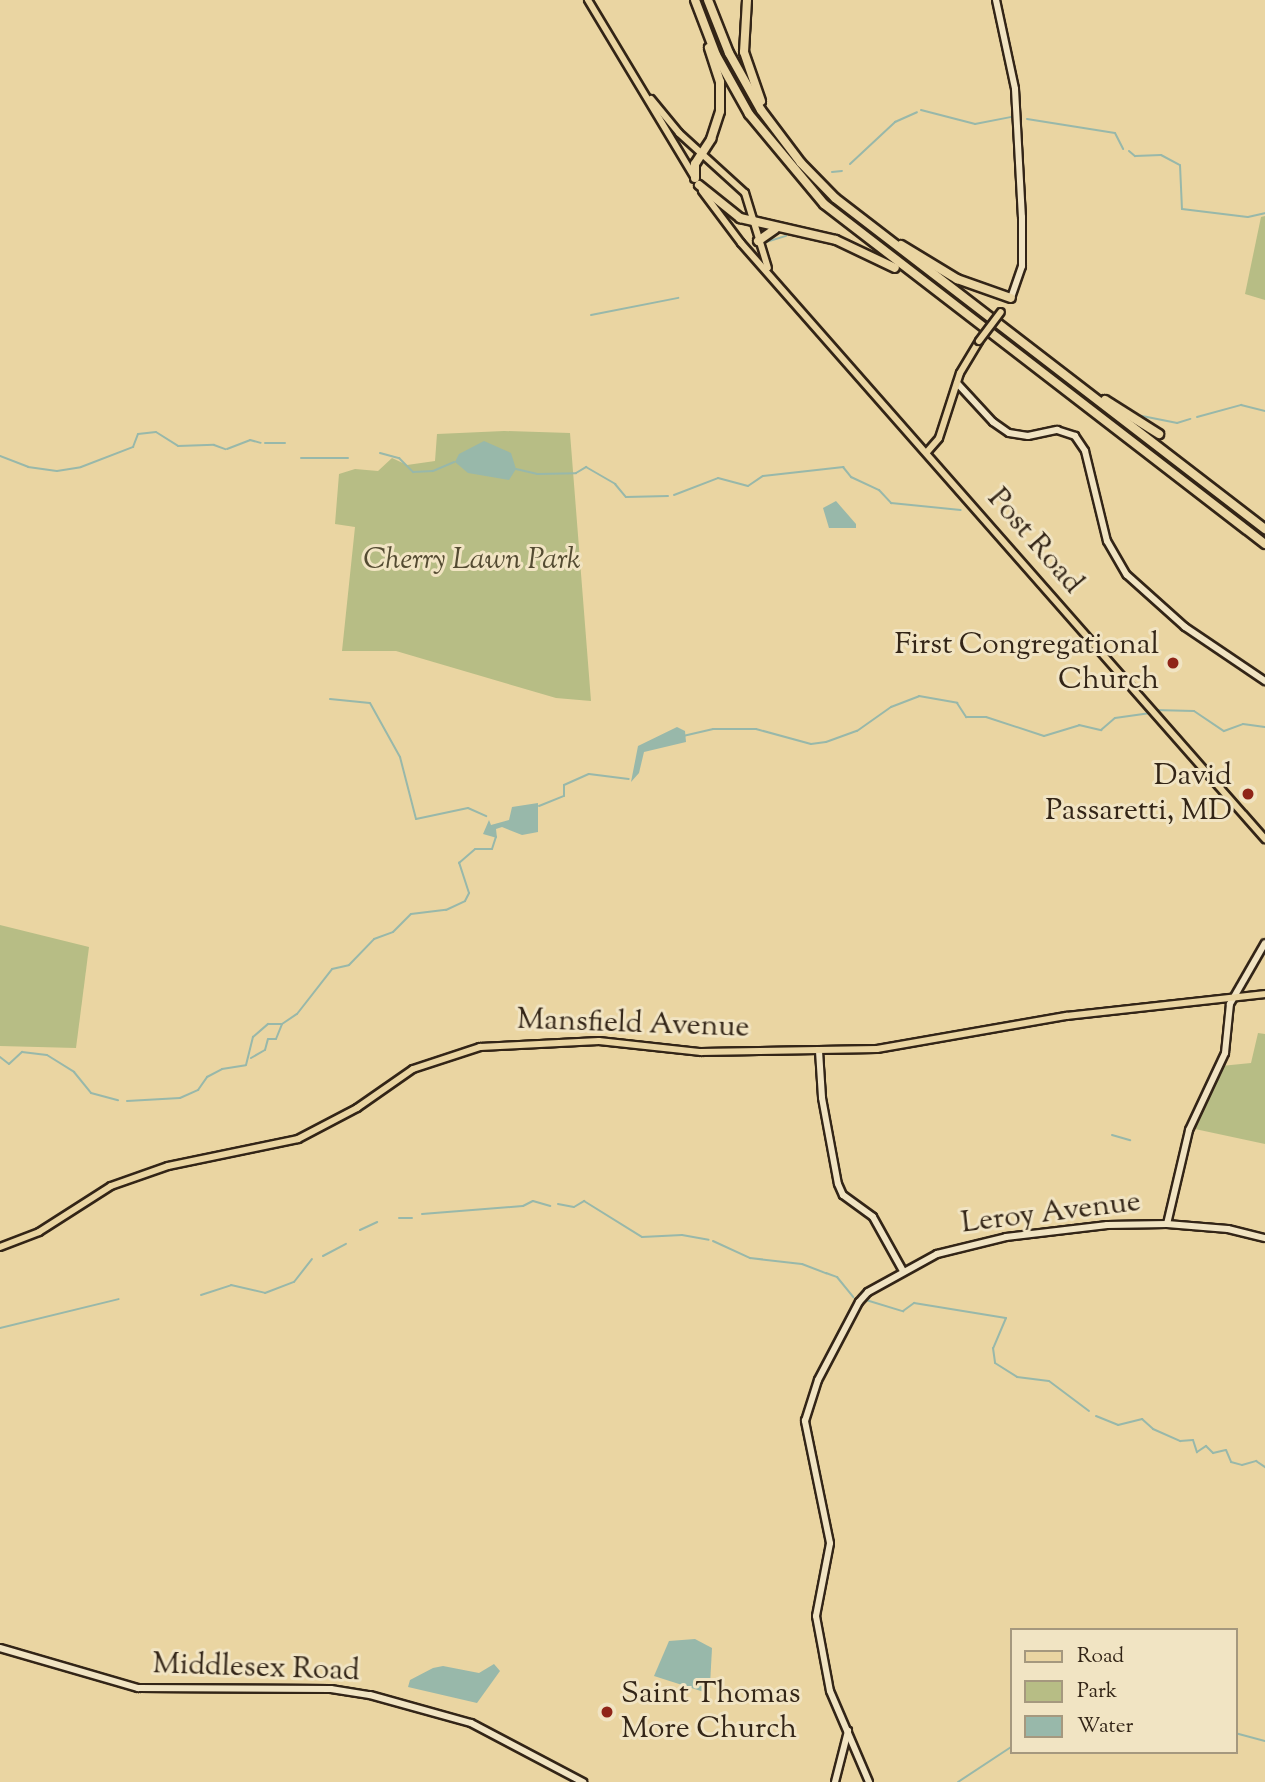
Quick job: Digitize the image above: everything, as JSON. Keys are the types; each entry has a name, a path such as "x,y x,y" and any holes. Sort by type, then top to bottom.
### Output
{"highway":[{"path":"708,0 744,82 801,163 848,210 1265,528"},
{"path":"747,0 744,43 750,79 801,163"},
{"path":"696,4 721,97 717,125 693,167 697,182 726,211 756,223 852,246 930,289"},
{"path":"696,4 740,100 789,168 842,221 1265,544"},
{"path":"848,210 939,270 1011,298"},
{"path":"758,241 768,230 783,228"},
{"path":"1034,353 1159,434"}],"main road":[{"name":"Post Road","path":"588,0 697,182 736,237 1265,839"},
{"name":"Post Road","path":"635,77 662,114 745,193 770,273"},
{"path":"927,452 939,438 957,383 978,341 1011,298"},
{"name":"Mansfield Avenue","path":"0,1247 39,1232 111,1186 168,1166 298,1139 357,1108 413,1069 451,1053 554,1041 701,1052 820,1051 914,1045 1067,1016 1265,994"}],"street":[{"path":"996,0 1015,89 1021,205 1022,266 1011,298"},
{"path":"957,383 993,422 1009,433 1028,436 1058,430 1076,436 1085,451 1107,541 1127,575 1185,627 1265,681"},
{"path":"1167,1224 1189,1130 1225,1052 1233,997 1265,943"},
{"path":"820,1051 822,1098 838,1184 843,1195 873,1217 903,1271"},
{"name":"Leroy Avenue","path":"869,1782 849,1729 830,1691 816,1616 830,1543 805,1421 818,1380 859,1302 903,1271 960,1245 1006,1237 1107,1225 1167,1224 1265,1238"},
{"name":"Middlesex Road","path":"0,1648 138,1688 331,1689 366,1694 471,1723 583,1782"},
{"path":"835,1782 849,1729"}],"green space":[{"path":"1265,216 1265,300 1245,294 1261,217"},
{"name":"Cherry Lawn Park","path":"504,431 570,433 591,701 556,698 396,651 342,651 355,527 335,524 339,474 355,469 378,471 392,458 407,465 435,461 437,434"},
{"path":"0,925 89,947 76,1048 0,1046"},
{"path":"1258,1033 1265,1034 1265,1144 1195,1129 1221,1066 1251,1063"}],"water":[{"path":"484,441 511,453 516,469 509,480 468,473 455,462 459,454"},
{"path":"836,501 856,524 856,528 829,528 823,508"},
{"path":"677,727 685,731 686,742 644,752 639,773 631,782 638,746"},
{"path":"538,803 538,832 522,835 502,827 496,829 497,838 483,834 489,820 491,825 509,820 512,807"},
{"path":"695,1639 712,1648 710,1685 704,1692 654,1676 669,1641"},
{"path":"494,1664 500,1671 477,1703 408,1687 410,1680 433,1668 443,1666 479,1673"}],"waterway":[{"path":"921,110 975,124 1010,117"},
{"path":"850,164 895,122 917,112"},
{"path":"1027,119 1115,133 1123,149"},
{"path":"1129,151 1135,156 1161,155 1180,165 1182,209 1248,217 1265,213"},
{"path":"832,172 842,171"},
{"path":"766,242 786,236"},
{"path":"591,315 678,298"},
{"path":"1197,417 1241,405 1265,411"},
{"path":"1137,415 1177,423 1190,419"},
{"path":"0,456 28,467 57,471 81,467 133,447 138,434 156,432 178,446 214,445 225,449"},
{"path":"227,449 250,440 261,443"},
{"path":"265,443 285,443"},
{"path":"380,453 399,458 413,472 433,471 454,462"},
{"path":"301,458 348,458"},
{"path":"516,469 537,474 576,473 586,467 615,484 626,497 668,496"},
{"path":"674,495 718,478 748,486 763,476 843,467 851,477 879,490 891,503 961,510"},
{"path":"683,736 713,729 756,729 811,744 826,742 857,731 891,707 919,696 957,703 966,717 986,717 1044,736 1079,725 1101,730 1115,718 1149,713"},
{"path":"330,699 370,703 400,757 416,819 468,808 486,816"},
{"path":"1154,710 1194,711 1224,731 1243,724 1265,727"},
{"path":"539,806 564,796 564,785 589,774 629,779"},
{"path":"127,1101 180,1098 198,1090 207,1077 222,1069 246,1065 253,1037 268,1024 282,1024 297,1014 332,969 349,965 374,939 393,932 411,914 446,910 465,901 469,893 459,863 475,849 492,849 496,837"},
{"path":"251,1058 265,1050 268,1039 276,1039 282,1024"},
{"path":"0,1057 9,1064 22,1052 47,1055 74,1072 91,1093 118,1100"},
{"path":"1112,1135 1130,1140"},
{"path":"422,1214 523,1206 533,1201 550,1206"},
{"path":"558,1204 574,1207 584,1201 642,1237 682,1235 709,1240"},
{"path":"399,1218 412,1218"},
{"path":"360,1230 377,1222"},
{"path":"713,1241 750,1258 802,1264 837,1277 853,1297"},
{"path":"323,1256 346,1244"},
{"path":"201,1295 231,1285 265,1293 294,1282 312,1259"},
{"path":"0,1328 119,1299"},
{"path":"866,1300 903,1311 914,1303 1006,1318 993,1348 995,1363 1017,1377 1049,1381 1089,1411"},
{"path":"1096,1416 1118,1425 1142,1419 1153,1429 1180,1441 1193,1440 1197,1452 1206,1446 1213,1453 1226,1450 1231,1462 1242,1465 1256,1461 1265,1467"},
{"path":"1237,1734 1265,1741"},
{"path":"958,1782 1010,1748"}],"place":[{"name":"First Congregational Church","path":"1173,663"},
{"name":"David Passaretti, MD","path":"1248,794"},
{"name":"Saint Thomas More Church","path":"607,1712"}]}
